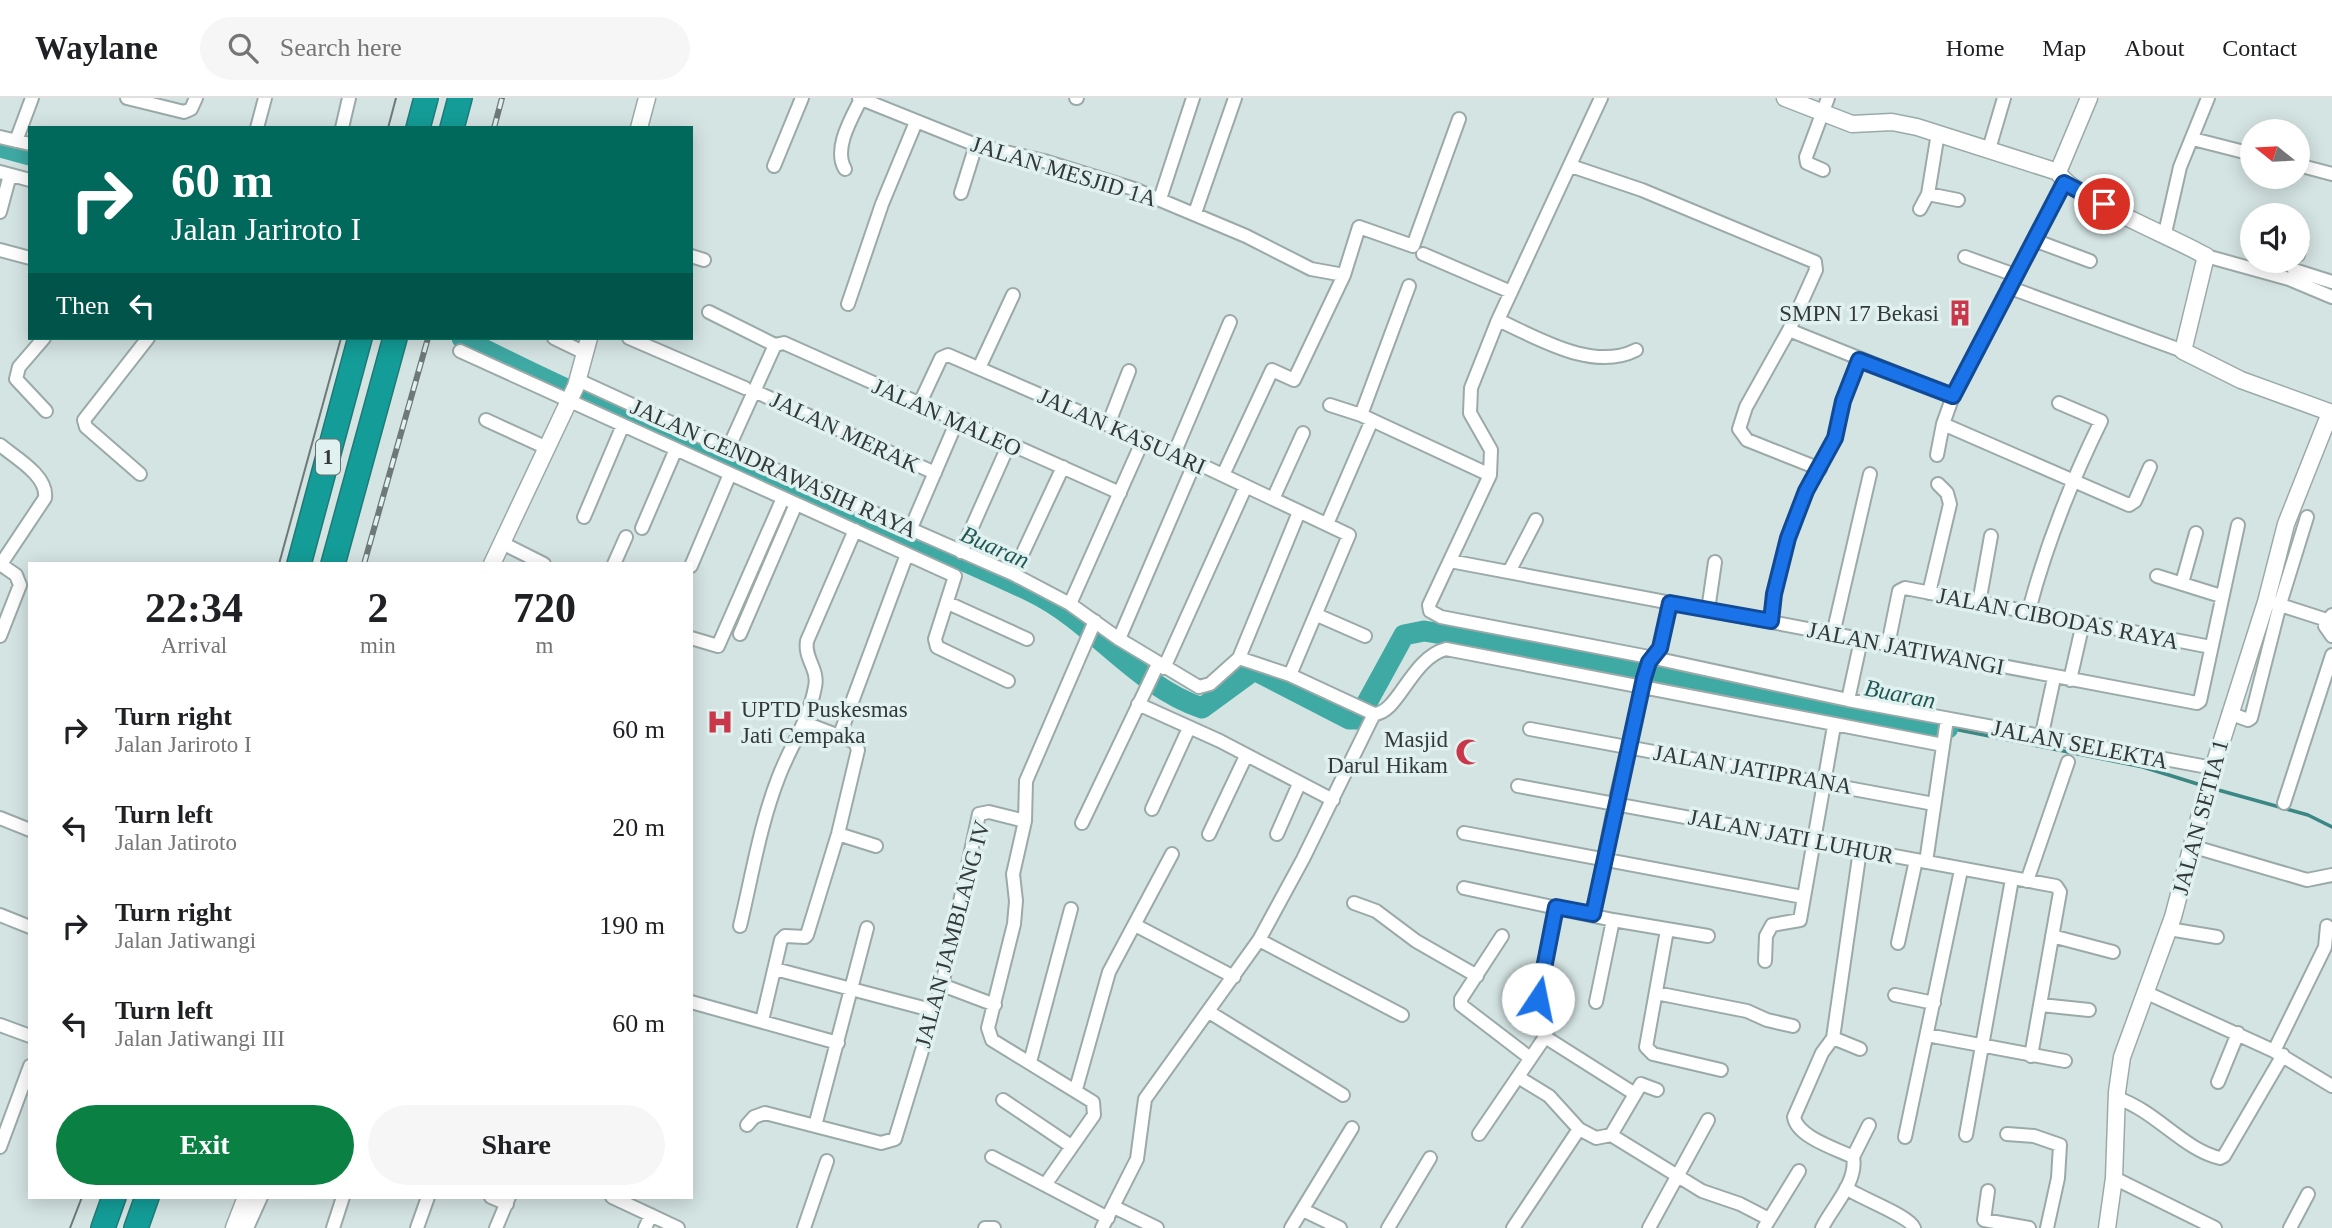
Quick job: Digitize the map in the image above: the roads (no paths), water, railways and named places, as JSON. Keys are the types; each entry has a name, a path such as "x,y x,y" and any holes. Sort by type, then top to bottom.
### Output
{"highway":[{"path":"419,126 426,98"},
{"path":"453,126 460,98"},
{"name":"1","path":"300,562 358,344"},
{"name":"1","path":"334,562 392,347"},
{"path":"103,1228 113,1199"},
{"path":"136,1228 146,1199"}],"street":[{"path":"16,141 32,98"},
{"path":"127,98 184,112 191,109 195,98"},
{"path":"258,126 265,98"},
{"path":"342,126 349,98"},
{"path":"640,126 647,98"},
{"path":"774,166 802,98"},
{"path":"1160,199 1193,98"},
{"path":"1195,213 1235,98"},
{"path":"1601,98 1479,363 1468,402 1475,423 1491,450 1490,475 1429,605 1435,615 1834,726 1943,743"},
{"path":"1785,98 1825,106 1852,124 1892,122 1938,132 1989,149 2061,177 2206,257 2240,262"},
{"path":"1989,149 2004,98"},
{"path":"1937,455 1943,424 1953,396 2034,240 2061,177 2089,98"},
{"path":"2165,233 2180,167 2208,98"},
{"path":"845,169 839,159 840,149 860,99"},
{"name":"JALAN MESJID 1A","path":"860,99 884,102 916,122 976,145 1054,164 1160,199 1311,269 1344,275"},
{"path":"1823,170 1807,163 1805,157 1825,106"},
{"path":"1223,475 1272,370 1294,380 1344,275 1359,227 1413,246 1459,119"},
{"path":"848,304 882,204 916,122"},
{"path":"1920,209 1928,194 1938,132"},
{"path":"0,137 28,144"},
{"path":"2193,139 2240,151"},
{"path":"961,193 976,145"},
{"path":"1571,166 1642,190 1815,262 1816,270 1789,330 1746,407 1739,429 1747,440 1819,468"},
{"path":"2310,168 2332,174"},
{"path":"0,212 5,173 28,179"},
{"path":"1928,194 1958,201"},
{"path":"2034,240 2090,261"},
{"path":"0,250 28,257"},
{"path":"1423,254 1511,292"},
{"path":"693,257 704,260"},
{"path":"1965,257 2015,275"},
{"path":"2183,351 2206,257"},
{"path":"2297,273 2332,297"},
{"path":"2303,273 2332,282"},
{"path":"1326,524 1367,418 1409,286"},
{"path":"2008,287 2183,351 2241,380 2331,413"},
{"path":"979,368 1013,295"},
{"name":"JALAN MALEO","path":"709,312 775,345 784,343 1120,494"},
{"path":"1498,320 1600,359 1618,358 1636,350"},
{"path":"1174,454 1230,322"},
{"path":"1789,330 1953,396"},
{"path":"42,340 19,367 16,379 46,411"},
{"path":"140,474 86,428 84,420 146,340"},
{"path":"493,562 574,391 587,345 563,340"},
{"name":"JALAN MERAK","path":"634,340 750,389 935,473"},
{"path":"727,449 750,389 775,345"},
{"path":"460,351 574,391 623,425 730,474 765,476 783,498 955,576 935,639 937,647 1008,681"},
{"name":"JALAN KASUARI","path":"919,405 944,356 979,368 1195,462 1349,535 1318,615"},
{"path":"1771,621 1774,594 1788,538 1806,491 1835,438 1843,401 1859,360"},
{"path":"1108,425 1129,371"},
{"name":"JALAN CENDRAWASIH RAYA","path":"574,391 727,449 765,476 911,528 1013,574 1070,604 1094,624 1199,687 1216,680 1239,659"},
{"path":"2029,610 2046,544 2101,421 2059,403"},
{"path":"1330,405 1367,418 1490,475"},
{"name":"JALAN SETIA 1","path":"2106,1228 2114,1178 2117,1098 2122,1057 2169,929 2229,713 2273,603 2286,524 2331,413"},
{"path":"486,420 547,448"},
{"path":"911,528 957,421"},
{"path":"1943,424 2131,504 2150,467"},
{"path":"584,517 623,425"},
{"path":"1273,499 1303,433"},
{"path":"1070,604 1143,440"},
{"path":"961,552 1009,444"},
{"path":"0,445 40,479 46,489 45,498 0,564 18,579 24,597 0,636"},
{"path":"642,528 676,449"},
{"path":"1119,639 1195,462"},
{"path":"1013,574 1063,467"},
{"path":"693,562 730,474"},
{"path":"1833,634 1870,474"},
{"path":"1929,593 1950,504 1947,493 1938,484"},
{"path":"1082,823 1138,704 1161,666 1246,486"},
{"path":"693,639 718,646 783,498"},
{"path":"740,634 796,503"},
{"path":"1299,512 1239,659 1290,675 1365,711 1386,711 1425,658 1446,649 1647,672"},
{"path":"2307,517 2273,603 2329,617 2327,632 2332,636"},
{"path":"1508,572 1536,520"},
{"path":"2211,648 2238,525"},
{"path":"740,926 779,775 805,723 816,684 815,669 806,655 807,641 855,530"},
{"path":"2182,583 2196,533"},
{"path":"1979,603 1991,536"},
{"path":"615,562 626,537"},
{"path":"502,543 540,562"},
{"path":"839,737 882,614 907,554"},
{"name":"JALAN JATIWANGI","path":"1450,561 1771,621 2054,678 2197,703 2200,701 2211,648"},
{"path":"1707,610 1715,562"},
{"path":"2157,576 2221,596"},
{"name":"JALAN CIBODAS RAYA","path":"1888,645 1899,591 1905,588 2029,610 2211,648"},
{"path":"948,603 1027,639"},
{"path":"1593,914 1628,746 1647,672 1660,648 1670,603"},
{"path":"1290,675 1318,615 1365,636"},
{"path":"2070,680 2083,622"},
{"path":"1045,1185 1090,1121 1095,1108 1089,1097 992,1040 989,1035 1014,923 1016,901 1013,874 1025,821 1025,788 1031,765 1094,624"},
{"path":"1848,700 1861,640"},
{"path":"2284,803 2332,655"},
{"name":"JALAN SELEKTA","path":"1647,672 1848,700 1946,722 2046,737 2210,780"},
{"path":"2046,737 2043,729 2054,678"},
{"path":"1138,704 1333,800"},
{"path":"1108,1218 1137,1158 1145,1099 1259,940 1333,800 1365,711"},
{"path":"1898,943 1934,804 1946,722"},
{"path":"762,1021 783,938 805,937 807,934 838,834 858,750 855,742 805,723"},
{"path":"1765,961 1766,936 1772,925 1800,920 1834,726"},
{"path":"1152,808 1189,728"},
{"name":"JALAN JATIPRANA","path":"1530,729 1934,804"},
{"path":"1209,834 1247,756"},
{"path":"2027,881 2068,762"},
{"path":"1277,834 1299,784"},
{"name":"JALAN JATI LUHUR","path":"1518,786 2056,886 2060,892 2052,936"},
{"name":"JALAN JAMBLANG IV","path":"747,1125 760,1113 765,1113 881,1143 895,1139 942,985 979,814 989,812 1025,821"},
{"path":"0,818 28,829"},
{"path":"1464,833 1803,897"},
{"path":"838,834 876,846"},
{"path":"2191,846 2307,880 2332,876"},
{"path":"1853,1157 1805,1133 1794,1122 1822,1053 1833,1038 1860,850"},
{"path":"1076,1089 1109,972 1172,853"},
{"path":"1905,1137 1961,870"},
{"path":"1966,1135 2012,879"},
{"path":"1464,888 1612,920 1708,936"},
{"path":"1354,903 1376,911 1416,941 1477,976"},
{"path":"1479,1134 1545,1037 1551,1018 1538,999 1556,907"},
{"path":"1030,1062 1070,909"},
{"path":"0,915 28,926"},
{"path":"1596,1002 1612,920"},
{"path":"2117,1098 2138,1107 2171,1128 2181,1139 2220,1158 2224,1156 2278,1053 2325,947 2327,926"},
{"path":"1133,927 1234,977"},
{"path":"815,1126 867,928"},
{"path":"2169,929 2217,937"},
{"path":"1667,930 1646,1047 1653,1054 1721,1070"},
{"path":"1502,936 1461,999 1461,1005 1530,1058"},
{"path":"2031,1056 2052,936 2113,952"},
{"path":"1259,940 1402,1015"},
{"path":"775,969 935,1011"},
{"path":"942,985 995,1005"},
{"path":"1656,993 1747,1011 1767,1020 1793,1026"},
{"path":"2147,993 2278,1053 2332,1086"},
{"path":"1895,995 1934,1003"},
{"path":"693,1003 838,1043"},
{"path":"2041,1005 2089,1010"},
{"path":"1209,1012 1343,1096"},
{"path":"0,1025 28,1035"},
{"path":"2218,1082 2238,1033"},
{"path":"1927,1035 2065,1061"},
{"path":"1545,1037 1635,1094"},
{"path":"1833,1038 1860,1049"},
{"path":"0,1147 28,1071"},
{"path":"1518,1077 1559,1105 1578,1129 1595,1138 1611,1135 1702,1191 1740,1204 1766,1224 1799,1171"},
{"path":"1611,1135 1641,1084 1657,1090"},
{"path":"1003,1100 1071,1146"},
{"path":"1649,1228 1708,1120"},
{"path":"1822,1228 1846,1188 1854,1167 1853,1157 1869,1125"},
{"path":"1291,1228 1352,1128"},
{"path":"1513,1228 1578,1129"},
{"path":"2007,1134 2034,1136 2060,1145 2058,1178 2047,1228"},
{"path":"992,1157 1108,1218 1157,1228"},
{"path":"1388,1228 1430,1158"},
{"path":"804,1228 827,1161"},
{"path":"2114,1178 2215,1228"},
{"path":"1846,1188 1862,1199 1908,1219 1914,1228"},
{"path":"1988,1191 1984,1220 2029,1228"},
{"path":"2290,1228 2308,1194"},
{"path":"234,1228 246,1199"},
{"path":"247,1228 260,1199"},
{"path":"333,1228 342,1199"},
{"path":"417,1228 427,1199"},
{"path":"496,1228 508,1200"},
{"path":"634,1201 652,1216 678,1228"},
{"path":"1303,1210 1340,1228"},
{"path":"645,1228 652,1216"},
{"path":"985,1228 994,1228"}],"waterway":[{"name":"Buaran","path":"0,147 28,154"},
{"name":"Buaran","path":"466,340 603,406 1032,592 1075,620 1156,685 1202,708 1254,670 1349,719 1358,719 1404,635 1424,631 1442,634"},
{"name":"Buaran","path":"1452,636 1948,728"},
{"name":"Buaran","path":"1949,728 2143,767 2204,786"},
{"name":"Buaran","path":"2211,788 2308,815 2332,827"}],"tram line":[{"path":"389,126 396,98"},
{"path":"280,562 340,340"},
{"path":"70,1228 81,1199"}],"railway":[{"path":"495,126 502,98"},
{"path":"365,562 427,340"}],"place":[{"name":"SMPN 17 Bekasi","path":"1960,313"},
{"name":"UPTD Puskesmas Jati Cempaka","path":"720,722"},
{"name":"Masjid Darul Hikam","path":"1469,752"}]}
